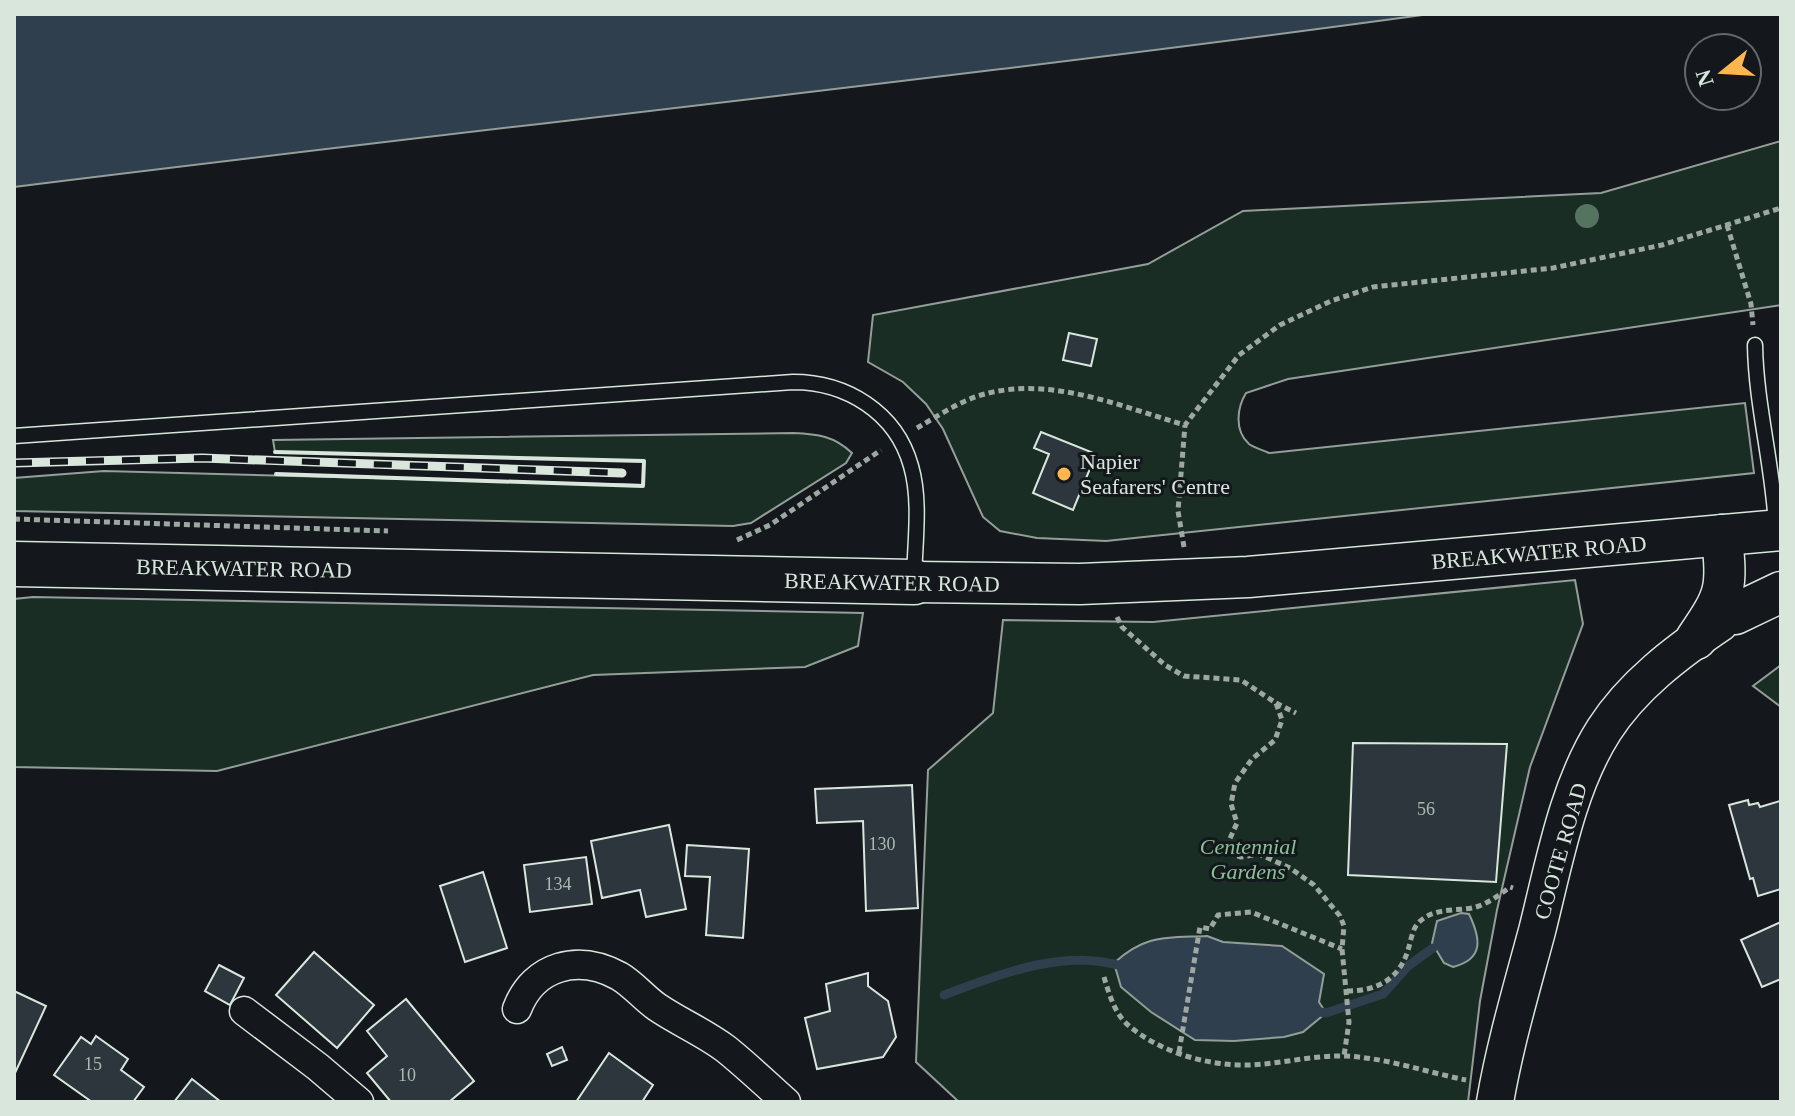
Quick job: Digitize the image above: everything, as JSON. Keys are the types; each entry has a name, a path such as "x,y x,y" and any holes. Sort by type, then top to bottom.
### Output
{"highway":[{"name":"BREAKWATER ROAD","path":"14,564 914,582"}],"main road":[{"name":"BREAKWATER ROAD","path":"914,582 1080,584 1190,581 1722,535 1776,537"},
{"name":"COOTE ROAD","path":"1696,639 1717,608 1725,588 1722,535"}],"street":[{"name":"COOTE ROAD","path":"1497,1094 1546,896 1580,782 1605,729 1652,675 1696,639 1765,595"},
{"path":"517,1009 523,992 542,974 564,967 588,966 605,970 621,977 656,1006 724,1047 786,1102"},
{"path":"244,1011 359,1102"}],"lane":[{"path":"1755,345 1755,374 1774,497 1776,537"},
{"path":"14,436 777,383 821,384 848,392 872,407 892,427 906,452 915,497 914,582"}],"path":[{"path":"1727,225 1751,304 1755,345"},
{"path":"1185,425 1178,511 1190,581"},
{"path":"1122,627 1165,665 1184,676 1241,680 1296,713"},
{"path":"1276,703 1282,720 1275,740 1252,759 1235,783 1231,804 1237,823 1227,845 1231,854 1241,857 1259,854 1290,868 1314,885 1340,916 1344,926 1342,949 1348,1013 1344,1056"},
{"path":"1347,994 1382,985 1399,971 1416,924 1430,914 1474,907 1492,900 1510,887 1546,896"},
{"path":"1179,1052 1200,927 1210,929 1218,915 1251,912 1342,949"},
{"path":"1104,977 1111,1000 1127,1024 1152,1041 1211,1063 1249,1065 1344,1056 1372,1059 1497,1094"}],"green space":[{"path":"1781,141 1781,305 1288,379 1246,393 1239,412 1239,426 1244,438 1251,445 1269,453 1745,403 1754,473 1106,541 1037,538 1000,531 983,517 943,429 926,404 903,382 868,362 873,315 1148,264 1243,211 1601,193"},
{"path":"793,433 825,437 852,453 846,463 751,523 733,526 14,511 14,478 104,471 643,485 643,461 275,452 273,440"},
{"name":"Centennial Gardens","path":"1575,580 1583,624 1530,767 1480,1001 1468,1102 959,1102 916,1062 928,770 993,713 1003,620 1153,622"},
{"path":"14,599 863,613 858,646 805,667 593,675 217,771 14,767"},
{"path":"1781,665 1781,707 1753,686"}],"water":[{"path":"14,14 1430,14 1076,60 14,187"},
{"path":"1461,913 1469,914 1476,932 1477,947 1470,959 1453,967 1444,963 1432,943 1437,921"},
{"path":"1207,936 1223,942 1282,946 1324,974 1319,1002 1326,1013 1303,1032 1284,1037 1195,1040 1151,1012 1121,987 1114,963 1136,947 1157,939"}],"building":[{"path":"1069,333 1097,339 1091,366 1063,360"},
{"name":"Napier Seafarers' Centre","path":"1041,432 1096,454 1073,510 1033,493 1049,454 1034,448"},
{"path":"1353,743 1507,744 1496,882 1348,875"},
{"path":"912,785 918,908 866,911 863,821 817,823 815,789"},
{"path":"1748,800 1749,805 1758,803 1760,807 1780,801 1781,804 1781,889 1758,896 1753,878 1750,879 1729,805"},
{"path":"669,825 686,909 646,917 640,890 602,898 591,841"},
{"path":"687,845 749,849 743,938 706,935 710,877 685,876"},
{"path":"586,857 592,904 530,912 524,865"},
{"path":"483,872 507,948 465,962 440,886"},
{"path":"1781,922 1781,979 1762,987 1741,940"},
{"path":"314,952 374,1005 337,1048 276,995"},
{"path":"219,965 244,978 230,1005 205,991"},
{"path":"868,973 868,986 888,1001 896,1037 883,1057 817,1069 805,1018 830,1011 826,984"},
{"path":"14,991 46,1006 15,1073 14,1073"},
{"path":"406,999 474,1081 449,1102 391,1102 367,1073 387,1056 367,1031"},
{"path":"96,1036 128,1059 121,1070 144,1087 133,1102 92,1102 54,1075 81,1037 91,1044"},
{"path":"562,1047 567,1060 552,1066 547,1054"},
{"path":"609,1053 653,1085 642,1102 576,1102"},
{"path":"192,1079 221,1102 174,1102"}],"waterway":[{"path":"1314,1011 1326,1013 1383,994 1408,966 1433,948"},
{"path":"944,995 1008,972 1054,962 1100,961 1122,966"}],"railway":[{"path":"14,463 202,458 622,473"}],"wall":[{"path":"275,452 644,461 643,486 276,474"}],"place":[{"name":"Napier Seafarers' Centre","path":"1064,474"}]}
